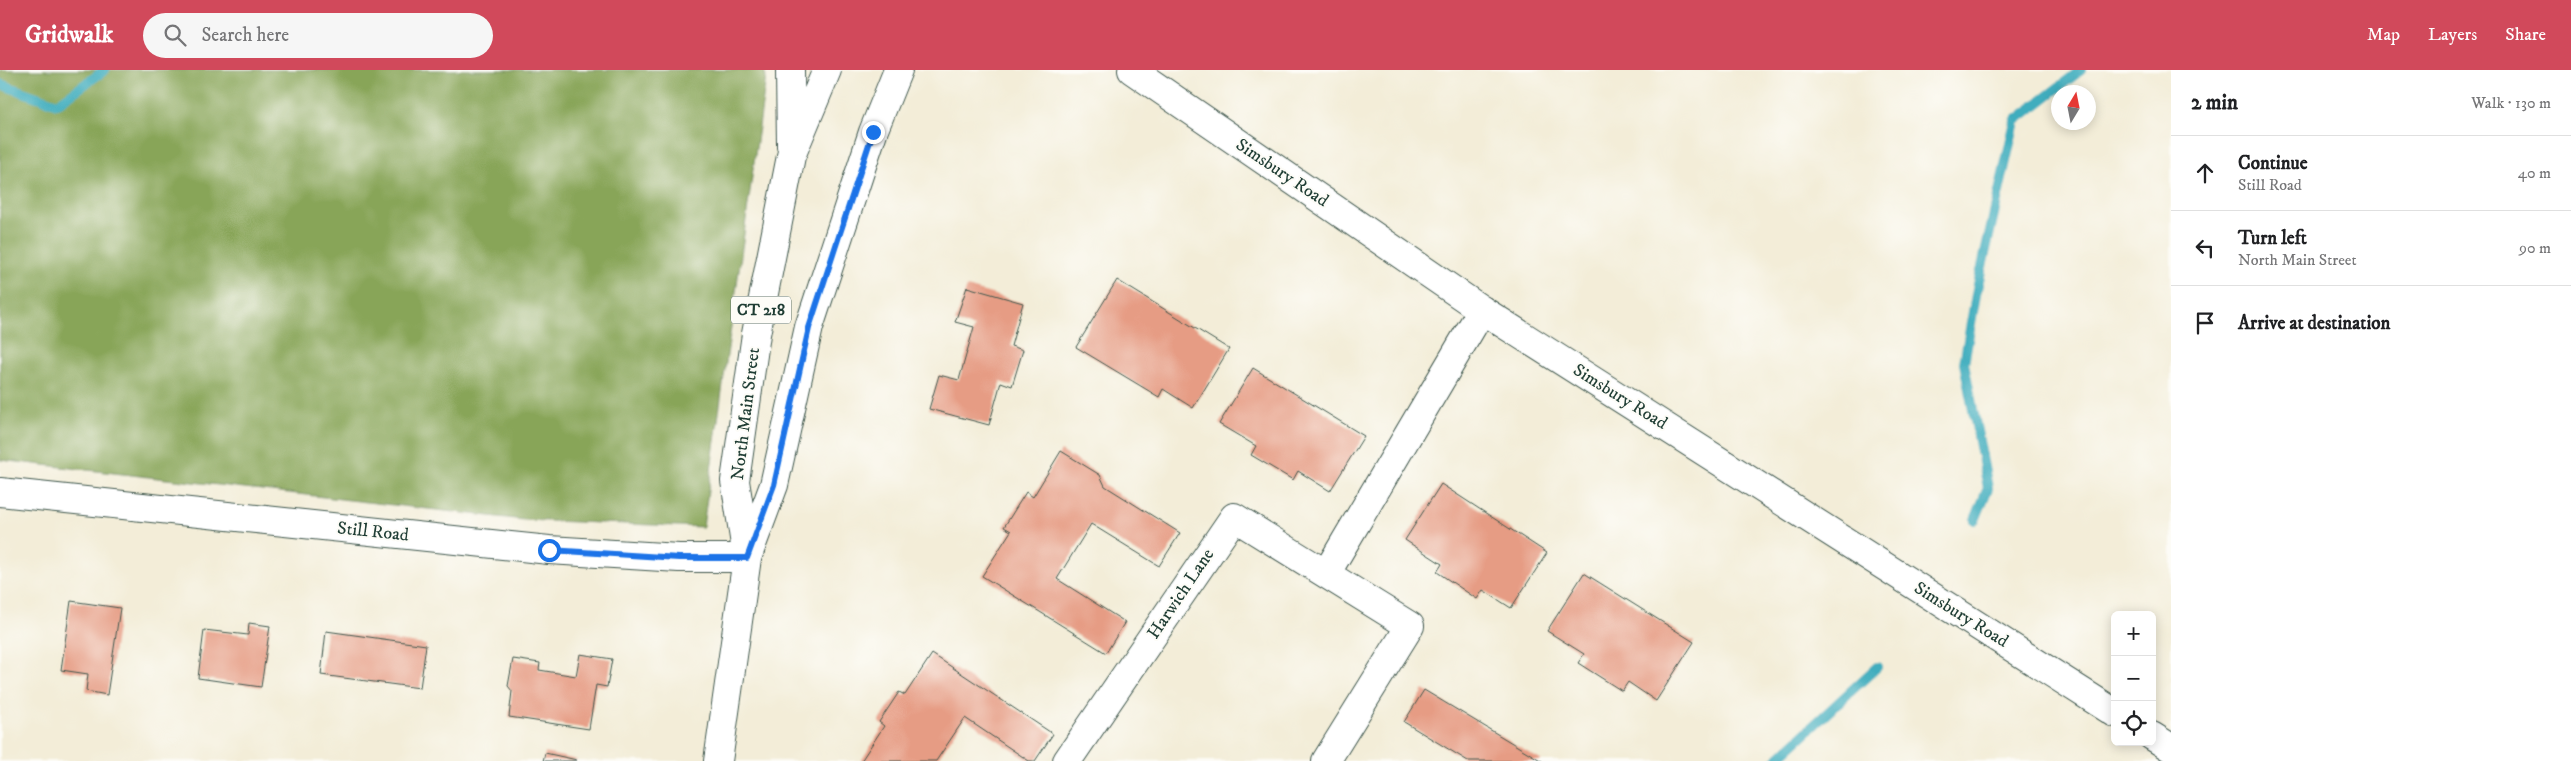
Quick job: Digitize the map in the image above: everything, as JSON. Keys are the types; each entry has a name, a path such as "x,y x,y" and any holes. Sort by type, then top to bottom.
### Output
{"main road":[{"path":"790,70 791,156"},
{"name":"North Main Street","path":"747,558 735,481 756,334 791,156 827,70"},
{"name":"North Main Street","path":"718,761 747,558 774,485 809,328 873,132 898,70"},
{"name":"Simsbury Road","path":"1132,70 1482,310 2111,709"},
{"path":"1326,574 1482,310"},
{"name":"Still Road","path":"0,492 549,550 679,558 747,558"},
{"name":"Harwich Lane","path":"1067,761 1234,517 1410,626 1326,761"},
{"path":"2156,739 2171,748"}],"green space":[{"path":"0,70 764,70 766,77 703,527 524,520 0,460"}],"building":[{"path":"1117,280 1229,349 1193,408 1163,389 1159,397 1076,347"},
{"path":"967,287 1023,303 1011,346 1023,350 1012,386 1001,382 989,425 929,409 939,375 959,380 974,327 955,322"},
{"path":"1253,368 1364,436 1330,491 1298,471 1293,480 1251,455 1256,446 1219,424"},
{"path":"1061,451 1100,475 1105,486 1180,533 1159,566 1091,524 1057,579 1125,622 1106,653 982,576 1011,531 1004,527 1026,492 1033,497"},
{"path":"1441,484 1547,553 1511,608 1483,590 1477,599 1437,572 1442,564 1405,540"},
{"path":"1584,573 1694,642 1656,701 1628,682 1622,691 1578,663 1584,654 1547,631"},
{"path":"71,601 120,608 107,695 86,691 88,674 61,670"},
{"path":"249,623 270,626 261,687 198,678 204,630 248,635"},
{"path":"326,631 426,645 420,688 321,675"},
{"path":"580,654 612,659 607,687 596,685 589,729 509,717 512,691 508,686 513,659 540,663 539,670 576,676"},
{"path":"932,654 1053,734 1035,761 1029,761 965,718 936,761 861,761 884,726 879,722 899,692 905,695"},
{"path":"1424,690 1542,761 1468,761 1404,722"},
{"path":"545,753 577,760 543,761"}],"waterway":[{"path":"0,84 57,104 105,70"},
{"path":"1975,520 1988,488 1964,363 1977,289 2015,121 2081,70"},
{"path":"1775,761 1877,667"}],"route":[{"path":"549,550 679,558 747,558 774,485 809,328 873,132"}]}
